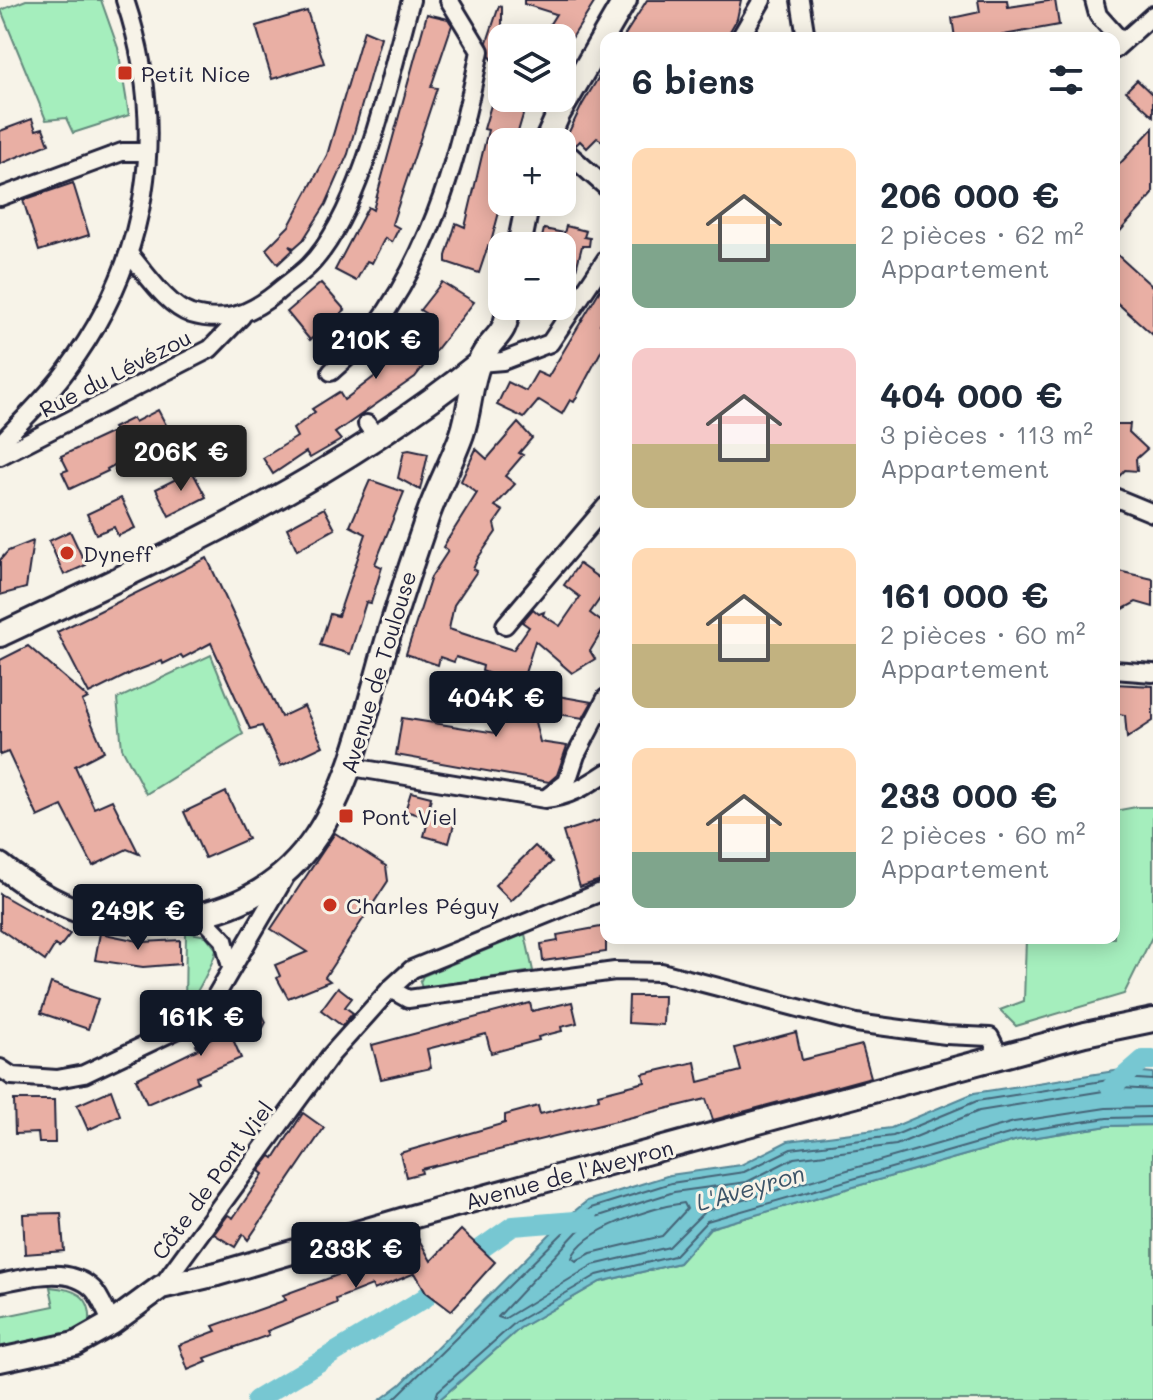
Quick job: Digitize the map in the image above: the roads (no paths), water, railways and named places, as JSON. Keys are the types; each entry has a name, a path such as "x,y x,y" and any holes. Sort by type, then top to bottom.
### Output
{"main road":[{"path":"609,32 625,0"},
{"path":"560,128 600,49"},
{"name":"Avenue de Toulouse","path":"0,865 23,883 74,912 146,923 201,916 244,899 288,872 329,818 352,767 397,606 429,512 463,432 489,320"},
{"name":"Avenue de Toulouse","path":"483,355 508,320"},
{"path":"0,635 326,471 372,431 434,399 483,355"},
{"name":"Avenue de l'Aveyron","path":"0,1360 75,1344 112,1323 161,1287 1000,1057 1153,1020"}],"street":[{"path":"0,444 66,372 106,308 130,255 140,218 147,152 146,88 139,44 125,0"},
{"name":"Rue du Lévézou","path":"0,456 210,349 242,316 258,308 309,266 332,235 359,182 411,0"},
{"path":"331,372 373,332 412,271 439,214 466,117 480,51 449,0"},
{"path":"743,32 762,0"},
{"path":"800,0 805,32"},
{"path":"1094,0 1098,15 1109,32"},
{"path":"1120,44 1153,15"},
{"path":"0,197 122,152 147,152"},
{"path":"576,163 600,182"},
{"path":"130,255 164,293 189,313 216,317 242,316"},
{"path":"483,355 503,361 550,343 600,268"},
{"path":"1120,499 1153,513"},
{"path":"505,625 600,513"},
{"path":"1120,670 1153,673"},
{"path":"545,799 567,782 576,755 600,709"},
{"path":"352,767 545,799 561,798 600,777"},
{"path":"0,1068 12,1076 57,1079 84,1074 189,1024 214,999 288,872"},
{"name":"Côte de Pont Viel","path":"161,1287 330,1056 412,969 600,892"},
{"path":"201,916 224,940 231,967"},
{"path":"390,989 408,999 615,971 661,972 856,1023 946,1035 990,1037 1000,1057"},
{"path":"0,1283 38,1276 69,1276 93,1289 112,1323"}],"water":[{"name":"L'Aveyron","path":"1121,1070 1153,1073 1153,1125 1108,1126 1018,1140 710,1228 679,1263 600,1282 520,1328 439,1400 380,1400 401,1384 565,1219 587,1201 670,1175 741,1165 788,1141 891,1128 974,1093"}],"waterway":[{"path":"1111,1088 1143,1060 1153,1060"},
{"path":"256,1400 425,1298 444,1275 513,1226 588,1220"}],"place":[{"name":"Petit Nice","path":"125,73"},
{"name":"Dyneff","path":"67,553"},
{"name":"Pont Viel","path":"346,816"},
{"name":"Charles Péguy","path":"330,905"}]}
